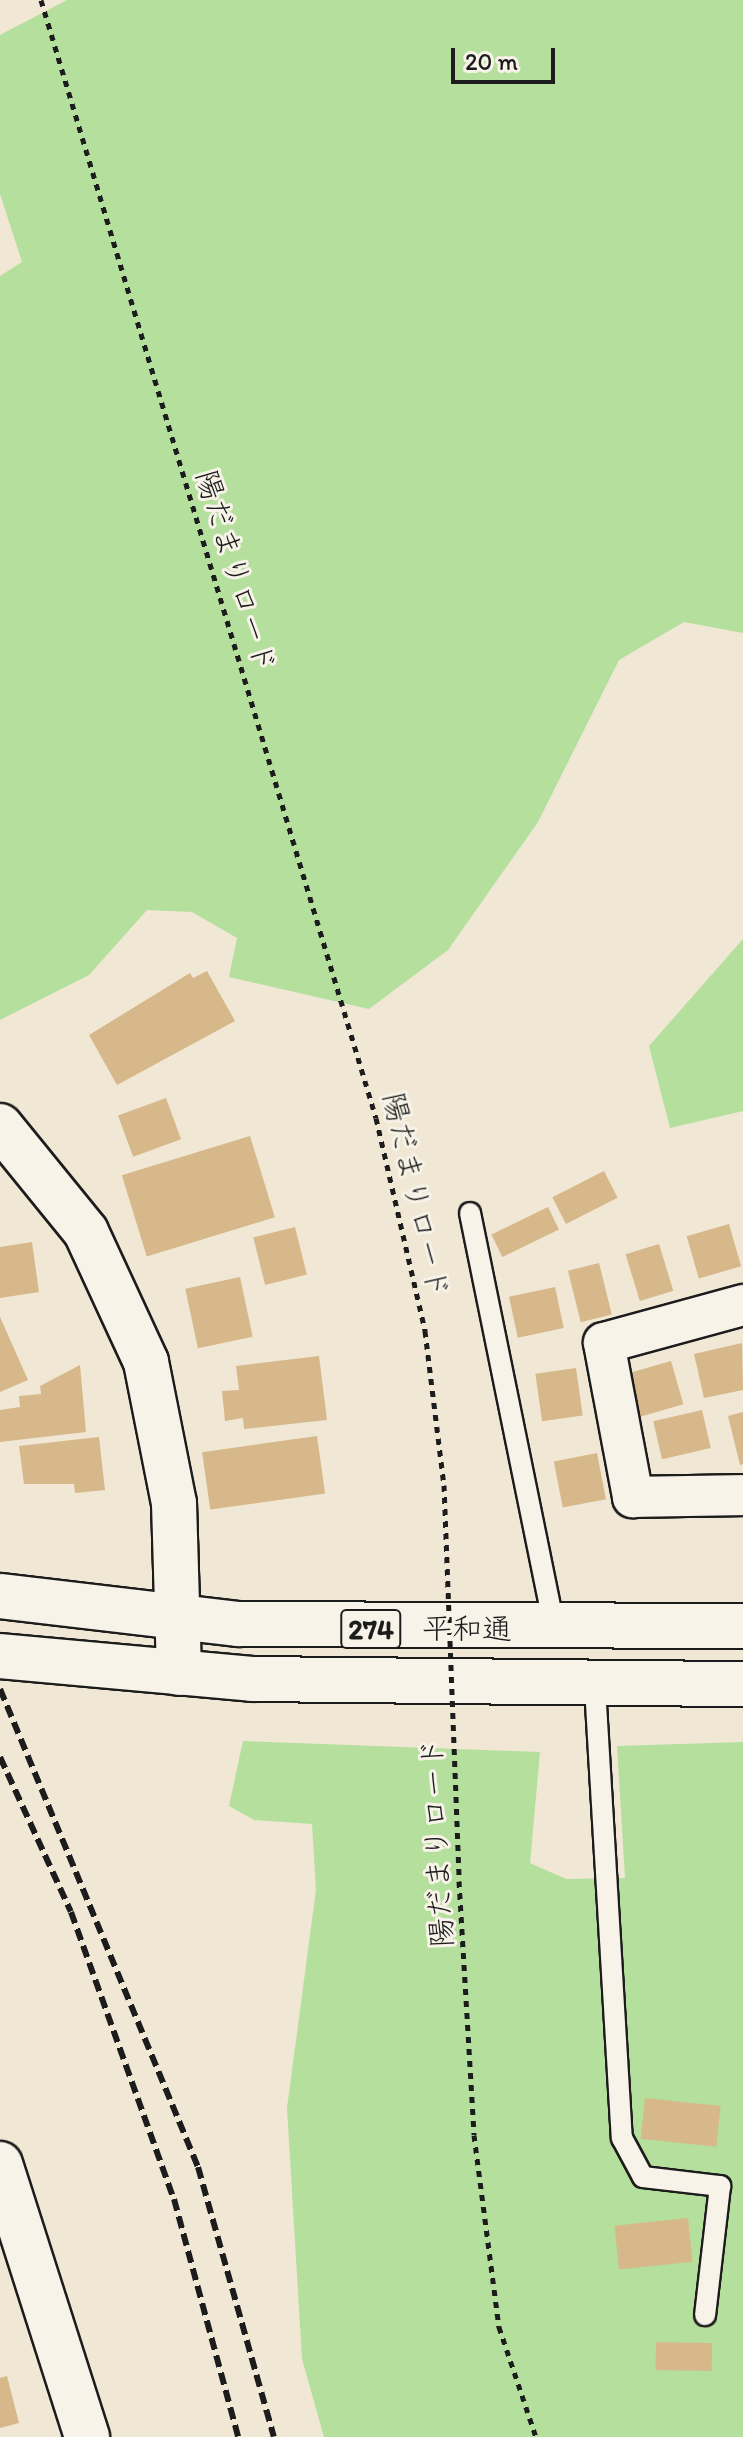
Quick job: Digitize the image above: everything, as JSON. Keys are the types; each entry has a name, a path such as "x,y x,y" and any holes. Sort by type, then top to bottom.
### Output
{"main road":[{"path":"0,1126 86,1232 133,1326 167,1455 179,1673"},
{"name":"平和通","path":"0,1596 176,1618 555,1630 743,1626"},
{"name":"平和通","path":"0,1656 179,1673 595,1687 743,1684"},
{"path":"0,2164 87,2437"}],"street":[{"path":"743,1305 604,1343 633,1497 743,1495"}],"lane":[{"path":"470,1213 555,1630"},
{"path":"595,1687 622,2138 643,2177 720,2186 705,2315"}],"path":[{"name":"陽だまりロード","path":"41,0 376,1118 425,1331 444,1485 459,1881 474,2135 499,2327 536,2437"}],"green space":[{"path":"67,0 743,0 743,633 684,622 619,660 538,822 448,950 369,1009 229,977 237,938 192,912 147,910 89,975 0,1020 0,276 22,262 0,194 0,35"},
{"path":"743,939 743,1111 670,1128 649,1046"},
{"path":"243,1741 540,1752 530,1863 566,1879 625,1878 617,1746 743,1742 743,2437 324,2437 302,2359 287,2108 316,1890 312,1824 254,1820 229,1806"}],"building":[{"path":"207,971 235,1021 117,1085 89,1035 190,973 193,978"},
{"path":"166,1098 181,1139 133,1157 118,1115"},
{"path":"250,1136 275,1217 147,1256 122,1175"},
{"path":"604,1171 618,1198 566,1224 552,1197"},
{"path":"548,1207 559,1229 502,1257 491,1235"},
{"path":"729,1224 741,1266 699,1278 687,1236"},
{"path":"295,1227 307,1275 265,1285 253,1237"},
{"path":"32,1242 39,1292 0,1298 0,1247"},
{"path":"659,1244 673,1291 640,1301 626,1254"},
{"path":"599,1263 612,1314 581,1322 568,1271"},
{"path":"240,1277 253,1337 198,1348 185,1289"},
{"path":"555,1287 564,1328 518,1338 509,1297"},
{"path":"0,1317 28,1380 0,1392"},
{"path":"742,1343 743,1390 704,1398 694,1354"},
{"path":"319,1356 327,1420 244,1429 243,1418 225,1421 222,1391 239,1390 236,1366"},
{"path":"671,1361 683,1404 638,1417 626,1374"},
{"path":"80,1365 86,1432 0,1442 0,1410 20,1407 19,1396 41,1394 40,1386"},
{"path":"576,1368 583,1416 542,1421 535,1374"},
{"path":"702,1410 711,1448 662,1459 653,1421"},
{"path":"743,1412 743,1464 740,1465 728,1416"},
{"path":"317,1436 325,1493 210,1510 202,1452"},
{"path":"99,1437 105,1490 75,1493 74,1484 24,1484 19,1446"},
{"path":"597,1453 606,1499 563,1508 554,1461"},
{"path":"645,2098 721,2106 716,2147 641,2139"},
{"path":"688,2218 693,2262 619,2269 614,2226"},
{"path":"656,2342 712,2343 712,2371 656,2370"},
{"path":"7,2376 19,2423 0,2428 0,2378"}],"railway":[{"path":"0,1689 198,2167 274,2437"},
{"path":"0,1757 71,1912 174,2199 238,2437"}]}
